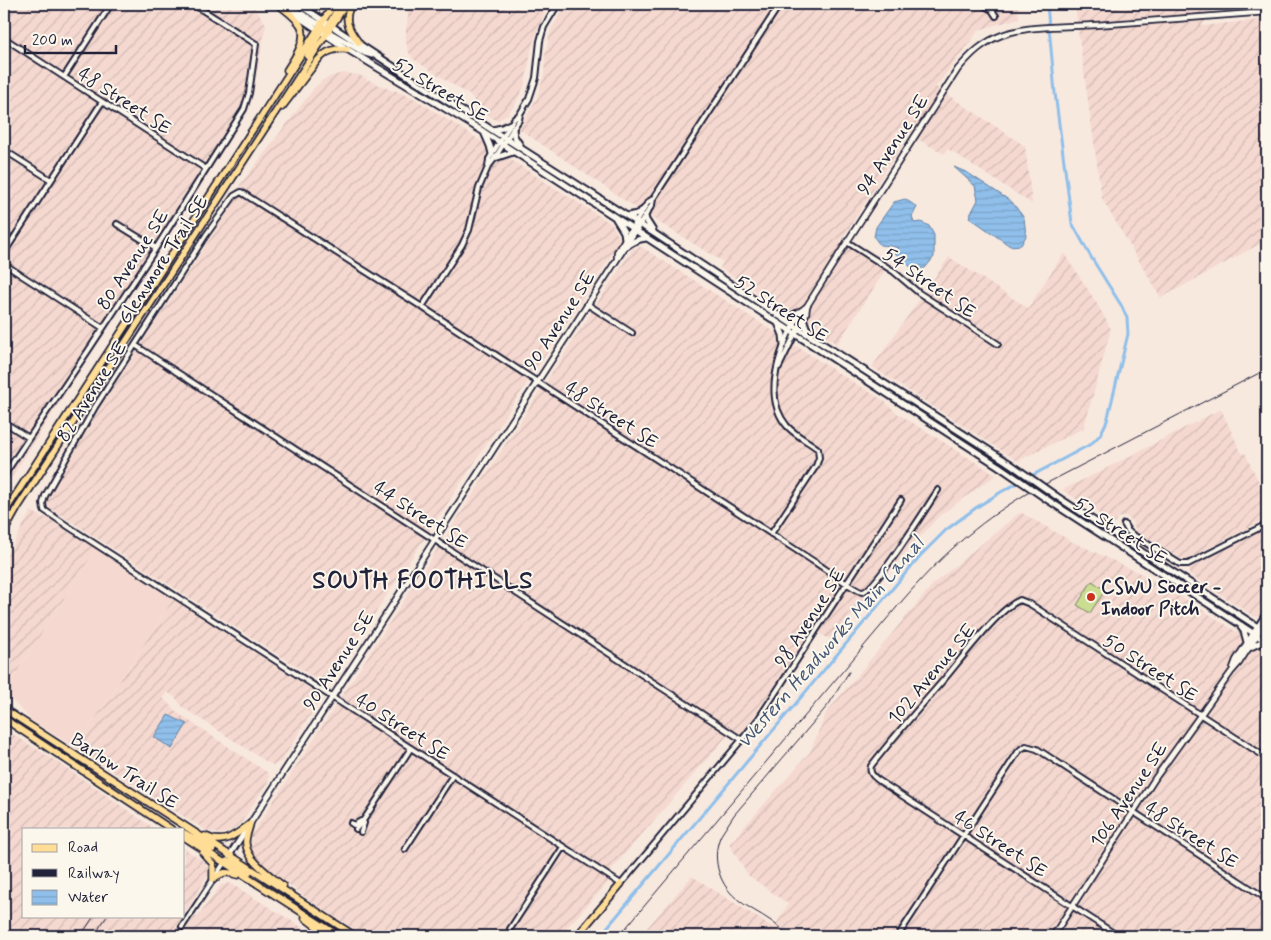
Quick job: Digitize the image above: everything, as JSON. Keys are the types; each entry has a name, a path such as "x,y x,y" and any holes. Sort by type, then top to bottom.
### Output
{"main road":[{"name":"52 Street SE","path":"278,4 359,43 1009,463 1056,496 1267,633"},
{"path":"260,118 300,47 303,34 298,22 278,4"},
{"path":"285,4 365,53 380,57"},
{"name":"52 Street SE","path":"298,4 347,49 484,132 1267,642"},
{"name":"Glenmore Trail SE","path":"4,532 18,507 273,115 325,28 334,4"},
{"path":"325,28 340,4"},
{"name":"Glenmore Trail SE","path":"4,513 260,118 325,28 346,4"},
{"path":"352,4 349,8 347,20 350,32 359,43"},
{"path":"259,137 322,55 327,51 339,48 347,49"},
{"path":"493,130 512,127 515,138 522,150"},
{"path":"484,132 493,156 513,152"},
{"path":"628,217 644,213 655,234"},
{"path":"614,216 624,232 624,239"},
{"path":"625,247 634,241 646,238"},
{"path":"783,318 801,311"},
{"path":"803,318 812,337"},
{"path":"777,323 783,335 784,345"},
{"path":"1238,623 1244,631 1248,645 1267,642"},
{"name":"Barlow Trail SE","path":"5,710 355,936"},
{"name":"Barlow Trail SE","path":"5,720 170,828"},
{"path":"156,819 174,828"},
{"path":"178,822 215,840 232,837 250,824"},
{"path":"250,824 246,843 252,860 302,902"},
{"path":"185,834 222,854 229,855"},
{"path":"185,838 339,936"},
{"path":"190,841 210,860 213,868 213,879"},
{"path":"224,863 230,861 251,873 267,879"},
{"path":"213,879 224,872 250,879"},
{"path":"577,936 621,884"},
{"path":"282,900 329,936"}],"street":[{"path":"64,77 111,4"},
{"name":"80 Avenue SE","path":"4,478 156,248 244,109 249,93 256,44 193,4"},
{"path":"422,307 462,245 469,230 480,188 493,156 512,127 519,120 520,114 529,99 536,78 540,41 544,27 558,4"},
{"name":"90 Avenue SE","path":"617,258 617,252 624,239 638,223 648,202 653,199 780,4"},
{"path":"982,4 992,10 996,16"},
{"name":"94 Avenue SE","path":"777,371 785,357 801,311 807,306 953,77 979,47 1004,34 1029,29 1267,12"},
{"name":"48 Street SE","path":"4,38 206,169"},
{"path":"4,253 102,102"},
{"path":"4,150 51,180"},
{"name":"48 Street SE","path":"239,192 244,193 422,307 860,592 865,592 873,584 938,490"},
{"name":"82 Avenue SE","path":"44,510 45,496 82,429 206,235 234,196 239,192"},
{"path":"117,224 156,248"},
{"name":"90 Avenue SE","path":"182,927 625,247 633,230"},
{"name":"54 Street SE","path":"847,242 893,271 919,293 998,344"},
{"path":"4,264 103,328"},
{"path":"588,304 632,333"},
{"name":"94 Avenue SE","path":"796,327 806,314 807,306"},
{"name":"94 Avenue SE","path":"771,534 816,466 819,458 818,449 792,431 786,424 779,412 775,396 774,386 784,345 793,333"},
{"name":"44 Street SE","path":"135,345 742,740"},
{"path":"4,422 29,438"},
{"name":"98 Avenue SE","path":"621,884 759,718 901,500"},
{"name":"40 Street SE","path":"44,510 621,884"},
{"path":"1124,524 1133,535 1184,565 1267,524"},
{"name":"50 Street SE","path":"1020,600 1030,604 1267,758"},
{"name":"102 Avenue SE","path":"870,772 880,754 982,633 1014,602 1020,600"},
{"path":"1260,628 1267,612"},
{"path":"1260,628 1267,620"},
{"name":"106 Avenue SE","path":"1053,936 1156,777 1232,671 1260,628"},
{"name":"48 Street SE","path":"963,836 1020,749 1026,746 1031,747 1037,749 1267,899"},
{"path":"359,831 365,818 411,748"},
{"name":"46 Street SE","path":"870,772 878,780 1118,936"},
{"path":"405,849 453,775"},
{"path":"351,823 354,825 365,818"},
{"path":"365,818 366,832"},
{"path":"898,936 963,836"},
{"path":"510,929 563,846"}],"shaded area":[{"path":"4,4 252,4 266,24 253,94 241,120 194,197 4,489"},
{"path":"408,4 548,4 533,43 525,84 516,103 508,114 497,121 477,108 472,97 413,59 408,51 406,41"},
{"path":"567,4 1018,4 1019,18 979,30 936,87 1025,146 1032,204 948,149 944,154 909,134 840,242 885,271 837,344 720,268 723,262 639,210 519,129 537,98 544,74 545,55 551,29"},
{"path":"1075,4 1215,4 1202,26 1267,19 1267,240 1161,298 1102,199"},
{"path":"343,73 359,75 368,81 415,99 612,224 621,241 327,686 50,508 47,503 49,495 100,407 234,202 240,185 315,87 329,77"},
{"path":"642,247 883,400 897,413 996,475 939,516 831,640 813,630 743,732 727,736 612,869 608,883 559,936 364,936 312,902 255,859 251,851 252,834 633,248"},
{"path":"1064,253 1111,329 1084,428 1018,461 872,367 949,257 1028,308"},
{"path":"1221,409 1240,450 1243,454 1245,453 1267,499 1267,518 1190,558 1180,558 1136,532 1136,528 1134,528 1131,520 1125,516 1118,518 1115,524 1062,490 1103,470"},
{"path":"31,511 48,518 96,549 4,692 4,561"},
{"path":"1022,513 1071,541 1144,575 1267,651 1267,936 782,936 783,934 780,932 778,936 640,936 692,876 774,928 788,904 748,875 729,844 810,752 826,713 933,584 1018,514"},
{"path":"1267,527 1267,606 1259,616 1255,617 1189,574 1188,569"},
{"path":"96,549 173,599 76,748 31,720 4,692"},
{"path":"173,599 320,695 321,698 281,762 274,765 182,707 176,698 167,692 163,698 179,714 268,773 268,782 241,823 231,831 222,834 205,830 76,748"},
{"path":"4,730 62,765 154,828 22,828 22,918 182,918 178,924 186,929 221,885 230,883 316,936 4,936"},
{"path":"185,849 205,862 209,873 185,913"}],"green space":[{"name":"CSWU Soccer - Indoor Pitch","path":"1092,581 1105,590 1090,613 1077,605"}],"water":[{"path":"954,167 968,173 1012,202 1024,218 1026,236 1021,245 1010,246 969,217 978,200 975,186"},
{"path":"905,199 917,207 912,217 914,223 921,222 929,226 934,235 934,257 925,268 913,269 894,252 899,248 880,245 874,237 876,227 894,202"},
{"path":"168,715 187,724 172,749 154,737"}],"waterway":[{"name":"Western Headworks Main Canal","path":"600,936 920,556 946,530 977,507 1001,492 1091,444 1100,435 1107,421 1128,334 1127,318 1072,223 1055,93 1047,4"}],"railway":[{"path":"619,936 902,601 930,570 960,542 991,517 1026,494 1267,369"},
{"path":"789,936 730,892 718,869 718,843 734,815 829,704 849,672"},
{"path":"81,936 93,918"},
{"path":"94,936 106,918"}],"place":[{"name":"CSWU Soccer - Indoor Pitch","path":"1091,597"}],"district":[{"name":"SOUTH FOOTHILLS","path":"423,580"}]}
